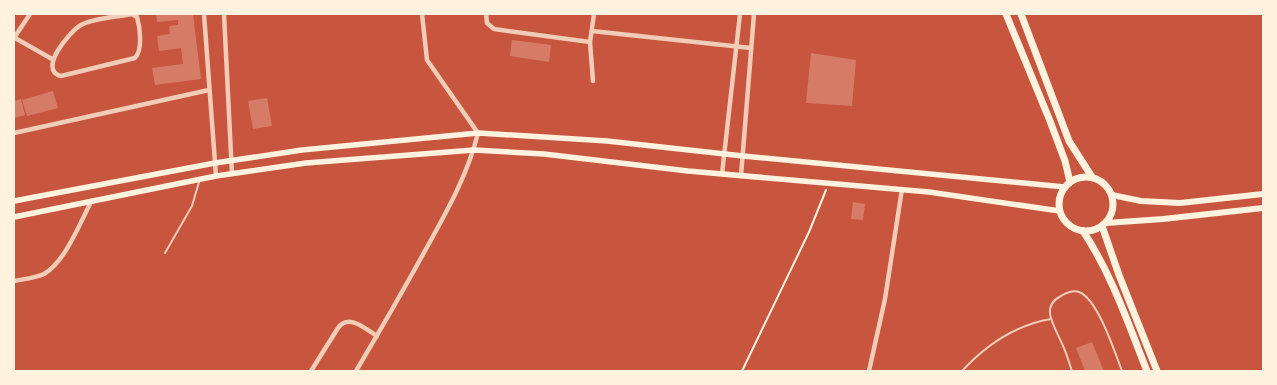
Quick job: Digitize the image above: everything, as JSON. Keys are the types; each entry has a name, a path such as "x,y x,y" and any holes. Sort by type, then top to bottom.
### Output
{"highway":[{"path":"1006,14 1065,161 1068,185"},
{"path":"1021,14 1069,141 1092,178"},
{"path":"1083,177 1092,178 1104,184 1112,195 1114,208 1104,225 1093,230 1083,231 1075,229 1068,225 1060,212 1059,201 1068,185 1083,177"},
{"path":"1104,225 1119,275 1157,371"},
{"path":"1083,231 1111,280 1147,371"}],"main road":[{"path":"14,201 216,163 302,150 478,133 607,141 743,156 1068,185"},
{"path":"14,216 216,176 306,163 474,150 544,154 741,176 929,192 1060,212"},
{"path":"1112,195 1141,201 1180,203 1263,194"},
{"path":"1104,225 1263,208"}],"street":[{"path":"30,14 14,39 52,60"},
{"path":"132,14 136,17 140,48 135,59 62,76 53,71 52,60 71,33 80,26 132,14"},
{"path":"204,14 216,176"},
{"path":"224,14 232,174"},
{"path":"356,371 462,181 474,150 478,133 427,60 422,14"},
{"path":"486,14 487,24 494,29 590,42"},
{"path":"593,81 590,42 594,14"},
{"path":"722,174 740,14"},
{"path":"741,176 754,14"},
{"path":"592,31 751,48"},
{"path":"14,133 209,90"},
{"path":"869,371 885,298 902,190"},
{"path":"14,280 39,276 54,266 65,251 91,202"},
{"path":"311,371 343,323 347,321 354,322 377,336"}],"lane":[{"path":"165,252 192,206 199,180"},
{"path":"1072,371 1051,319 1051,304 1061,296 1075,292 1080,292 1087,297 1107,330 1122,371"},
{"path":"962,371 981,352 998,339 1033,323 1051,319"}],"path":[{"path":"742,371 812,226 829,184"}],"building":[{"path":"156,14 193,14 201,79 155,85 152,68 183,64 181,48 159,51 157,36 170,34 169,26 178,25 178,20 157,22"},
{"path":"512,40 551,45 549,62 510,56"},
{"path":"811,53 856,60 852,106 806,103"},
{"path":"53,91 58,108 27,116 22,100"},
{"path":"267,98 272,126 253,129 248,101"},
{"path":"21,99 25,115 14,118 14,101"},
{"path":"853,202 865,204 863,220 851,219"},
{"path":"1092,342 1104,371 1085,371 1076,348"}]}
